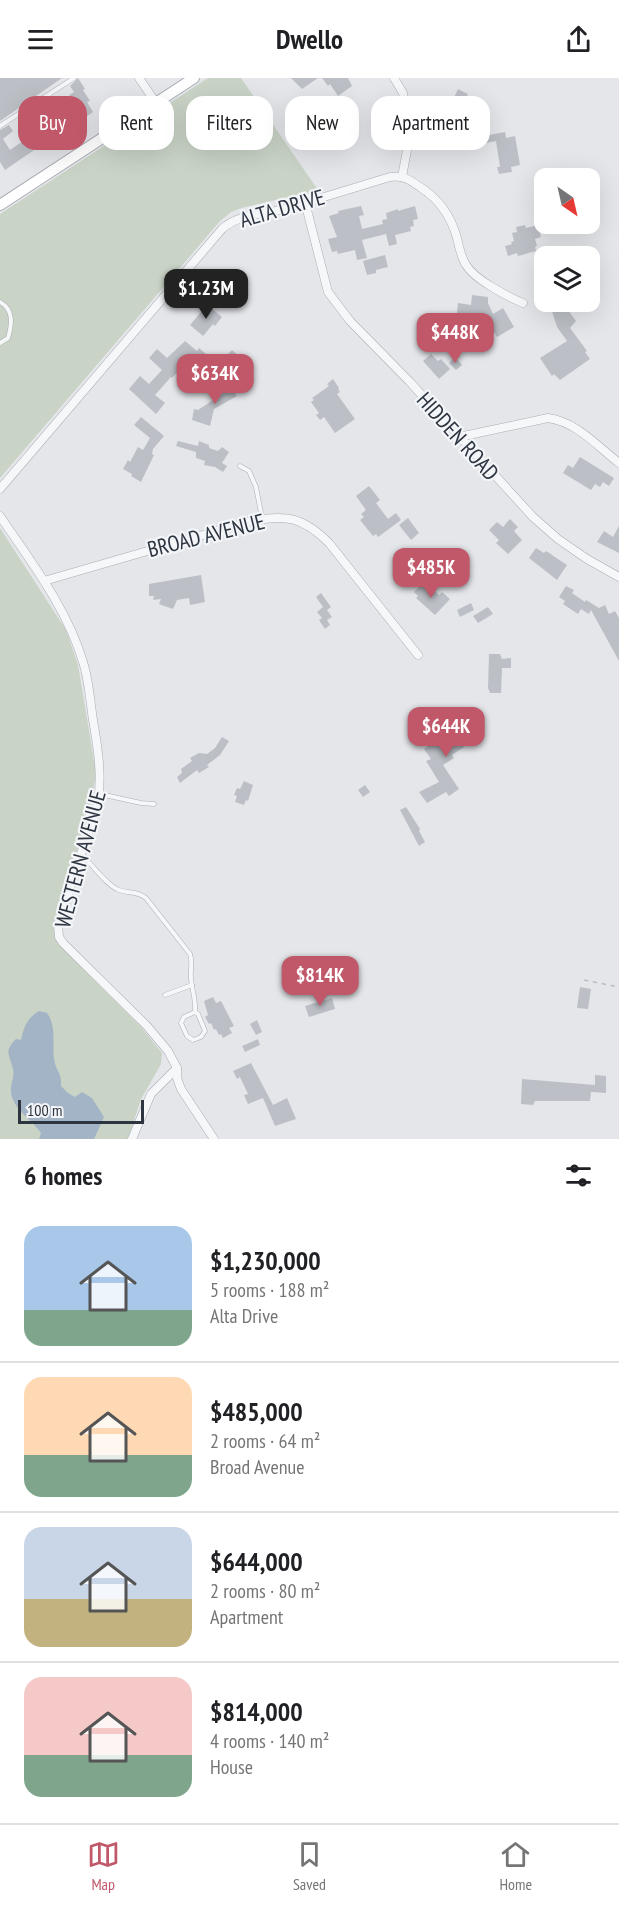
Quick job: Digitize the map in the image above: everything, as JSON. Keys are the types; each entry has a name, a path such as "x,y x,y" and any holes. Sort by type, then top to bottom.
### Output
{"street":[{"path":"138,78 151,96"},
{"path":"167,96 194,78"},
{"path":"394,78 403,93 411,134 402,177 430,193 440,202 449,218 465,264 496,289 523,303"},
{"path":"0,205 99,140"},
{"name":"ALTA DRIVE","path":"0,489 228,223 390,177 402,177"},
{"name":"HIDDEN ROAD","path":"305,202 328,292 350,321 409,381 509,493 558,539 619,577"},
{"path":"459,437 548,418 561,420 572,425 619,463"},
{"name":"WESTERN AVENUE","path":"0,516 68,621 84,664 101,778 99,794 58,925 59,937 63,944 147,1026 168,1051 177,1068"},
{"name":"BROAD AVENUE","path":"44,581 262,519 295,519 314,527 329,543 418,655"},
{"path":"132,1139 151,1094 177,1068"},
{"path":"177,1068 177,1078 181,1089 214,1139"}],"lane":[{"path":"0,126 74,78"},
{"path":"0,302 7,306 12,321 8,338 0,343"},
{"path":"240,466 249,471 256,487 262,519"},
{"path":"99,794 154,804"},
{"path":"80,853 118,890 137,892 146,898 190,954 192,959 190,973 196,1001 195,1012 198,1014 204,1031 201,1036 193,1040 187,1036 181,1023 184,1017 195,1012"},
{"path":"165,995 192,985"}],"path":[{"path":"584,980 619,987"}],"shaded area":[{"path":"208,78 241,78 253,96 186,96 186,150 273,150 273,125 285,142 285,150 290,150 318,190 241,208 231,212 220,221 0,478 0,214 99,149 174,150 174,100"},
{"path":"0,528 66,630 78,665 96,773 91,804 55,923 55,937 65,951 141,1027 162,1053 161,1064 141,1099 128,1139 0,1139"}],"water":[{"path":"39,1011 47,1013 52,1024 54,1059 61,1078 61,1086 75,1097 82,1092 92,1098 104,1117 94,1139 39,1139 41,1133 12,1098 13,1072 9,1057 10,1047 16,1039 21,1040 27,1023"}],"building":[{"path":"0,78 62,78 36,96 18,96 18,109 0,121"},
{"path":"78,78 87,96 70,96 74,92 70,86"},
{"path":"291,78 318,78 302,89"},
{"path":"322,78 348,78 352,86 338,96 330,84 328,86"},
{"path":"458,89 468,94 467,96 455,96"},
{"path":"87,102 93,112 87,116"},
{"path":"9,125 13,131 3,139 10,150 18,144 18,150 34,150 5,170 0,162 0,130"},
{"path":"505,132 506,138 515,136 520,165 511,167 512,172 499,174 496,141 490,142 490,135"},
{"path":"361,206 364,215 359,216 362,229 383,224 382,220 387,219 386,213 398,209 398,211 415,206 418,219 413,220 414,226 410,227 411,231 395,235 397,244 389,246 386,234 362,240 367,258 357,260 355,250 338,254 337,251 332,252 328,239 337,237 329,216 339,213 338,211"},
{"path":"534,226 534,234 540,234 541,237 535,239 537,246 534,246 534,252 508,256 505,246 514,241 512,233 517,232 516,227"},
{"path":"385,255 388,267 367,275 363,261"},
{"path":"472,295 488,297 493,314 503,308 514,327 497,337 494,332 488,335 473,333 474,329 465,328 466,323 456,322 458,303 471,305"},
{"path":"207,305 222,317 203,336 190,325"},
{"path":"552,312 569,312 576,321 570,328 587,351 585,352 590,359 560,380 554,374 552,376 540,358 567,341 557,327"},
{"path":"185,341 197,351 199,348 206,354 204,357 213,365 201,378 188,366 184,371 181,368 155,395 165,403 156,414 129,389 140,376 149,384 162,370 149,358 157,349 167,358"},
{"path":"232,350 239,356 230,365 223,359"},
{"path":"431,354 438,361 441,359 450,369 439,379 423,361"},
{"path":"455,357 462,365 456,370 449,363"},
{"path":"333,379 339,388 340,392 337,394 355,419 335,433 324,417 320,420 316,415 319,413 311,402 314,400 312,398 329,386 327,384"},
{"path":"240,382 244,388 235,394 237,396 214,409 210,426 192,420 194,409 198,410"},
{"path":"141,417 164,436 153,449 152,454 154,455 141,482 123,469 128,460 130,462 138,447 143,450 150,438 134,425"},
{"path":"178,441 198,446 199,441 218,451 222,447 229,452 222,463 227,466 223,472 215,467 204,465 205,461 196,458 196,452 176,446"},
{"path":"580,457 614,478 609,486 603,482 600,487 595,484 591,490 563,473 568,465 573,468"},
{"path":"369,486 380,500 376,503 388,519 396,513 401,520 378,537 376,534 373,536 360,520 364,517 361,514 366,510 356,496"},
{"path":"408,518 419,533 411,540 399,525"},
{"path":"510,519 518,527 514,531 522,540 508,554 496,543 499,540 489,530 497,522 503,527"},
{"path":"619,526 619,553 597,542 604,531 613,537"},
{"path":"536,548 544,553 546,551 567,565 557,580 529,558"},
{"path":"201,575 205,602 190,605 189,598 177,600 173,609 159,604 161,599 153,600 154,596 149,596 149,584"},
{"path":"422,584 427,589 429,586 439,595 442,592 450,599 435,615 416,598 418,596 414,592"},
{"path":"566,586 574,590 572,593 585,602 586,600 599,608 605,605 609,614 615,611 619,618 619,661 591,610 589,614 581,609 578,614 563,604 565,601 559,597"},
{"path":"321,593 331,607 327,610 332,617 327,620 330,625 325,629 319,620 322,618 317,612 323,607 316,597"},
{"path":"471,603 474,610 460,617 457,610"},
{"path":"488,607 493,614 478,623 473,616"},
{"path":"489,654 500,654 502,659 511,658 511,668 502,668 501,693 490,693 488,688"},
{"path":"475,717 479,723 470,729 475,736 452,755 454,758 443,765 459,789 449,796 446,792 427,803 419,792 439,782 426,761 431,759 424,749 433,743 431,741 456,728 455,726 465,719 467,722"},
{"path":"222,737 229,741 220,755 207,765 209,767 199,773 197,770 180,783 177,777 182,773 181,769 192,761 190,758 199,753 207,754 215,748"},
{"path":"244,781 253,785 248,801 246,800 244,805 235,802 237,796 234,795"},
{"path":"365,785 370,792 363,797 358,790"},
{"path":"406,807 420,829 425,842 419,846 400,810"},
{"path":"580,987 591,989 588,1009 577,1008"},
{"path":"213,997 216,1003 221,1001 234,1026 229,1028 232,1033 223,1038 205,1017 208,1015 204,1001"},
{"path":"332,998 335,1009 309,1017 305,1006"},
{"path":"257,1020 262,1032 256,1035 250,1024"},
{"path":"258,1039 260,1045 245,1052 242,1046"},
{"path":"251,1063 273,1105 287,1098 296,1119 275,1126 263,1098 248,1104 244,1095 248,1094 240,1077 237,1079 233,1071"},
{"path":"595,1075 606,1076 606,1093 591,1092 590,1101 535,1101 533,1105 521,1104 522,1079 595,1085"}]}
